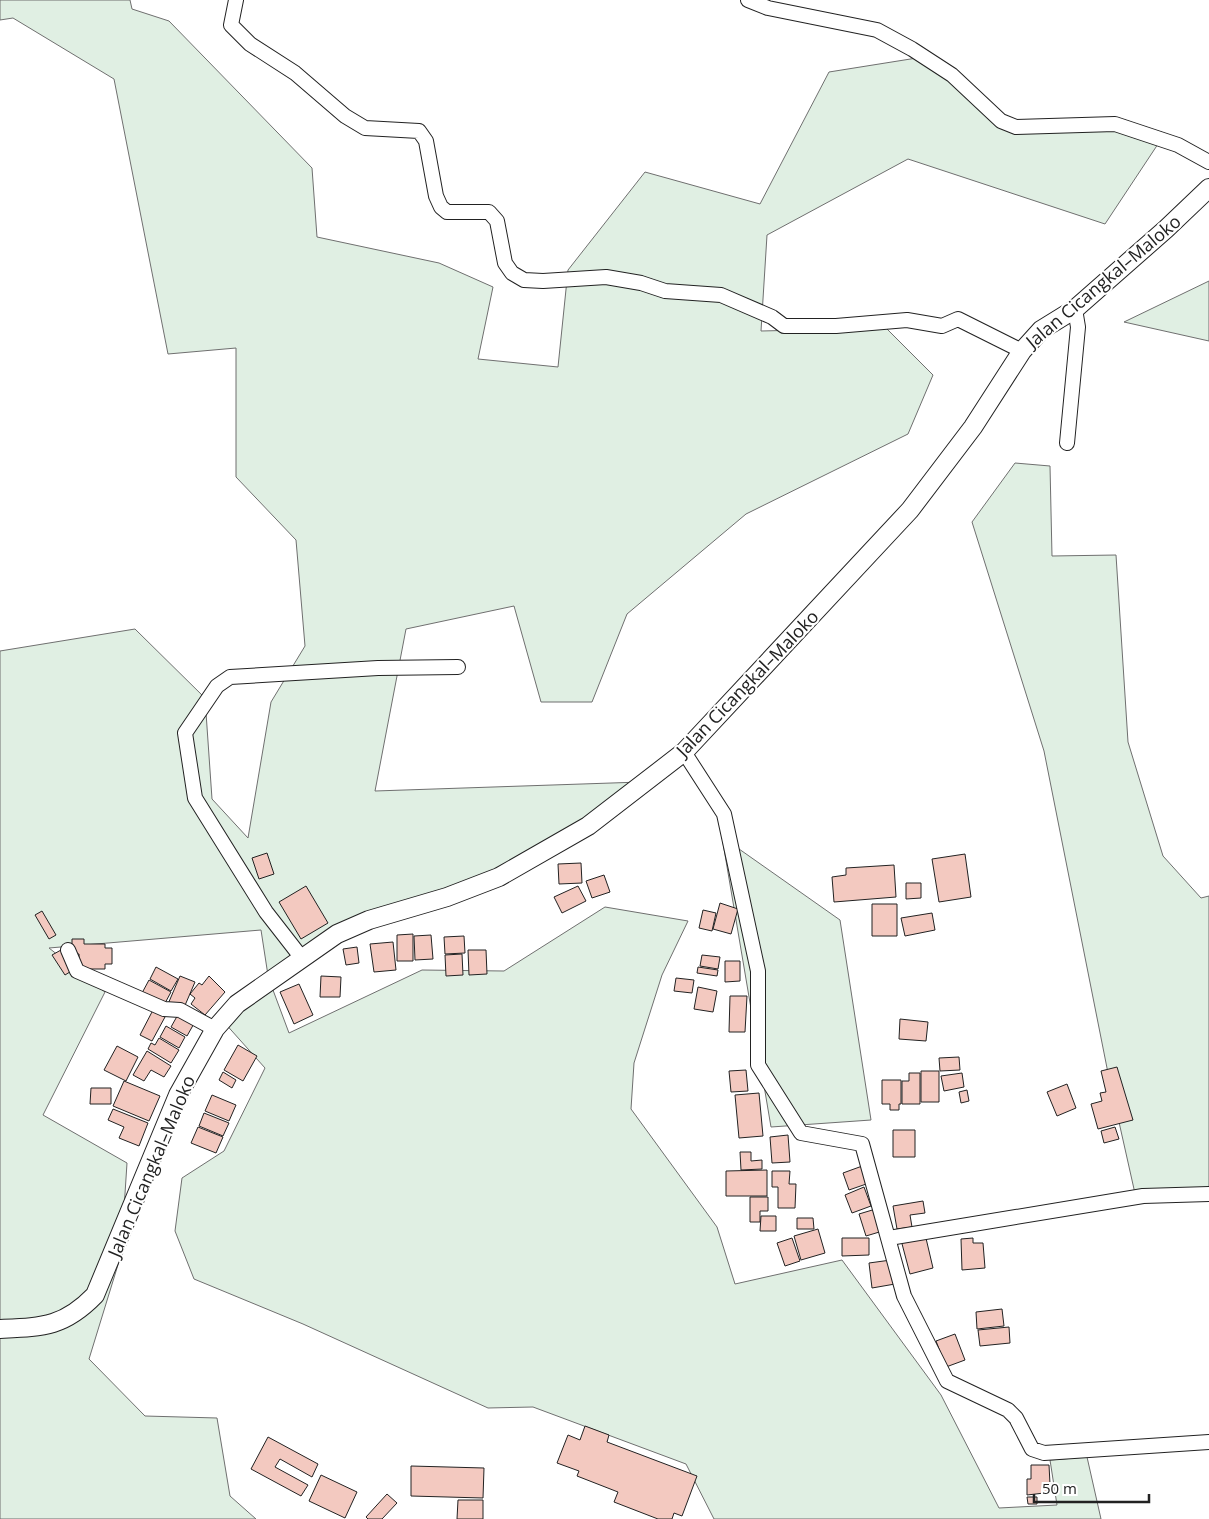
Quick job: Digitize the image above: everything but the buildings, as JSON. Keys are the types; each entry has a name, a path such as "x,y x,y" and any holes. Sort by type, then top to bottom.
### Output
{"street":[{"path":"236,0 231,25 250,44 295,73 345,116 365,128 420,131 426,141 436,196 441,207 447,212 489,212 497,221 505,263 512,273 524,280 543,281 606,277 641,283 665,291 721,295 772,317 784,326 836,326 906,320 942,326 958,319 1022,351"},
{"path":"748,0 768,8 877,30 912,49 952,76 1001,121 1009,125 1016,127 1115,124 1178,145 1209,162"},
{"name":"Jalan Cicangkal–Maloko","path":"0,1329 56,1323 78,1313 95,1295 178,1095 215,1029 237,1004 301,957 337,934 369,920 447,897 499,877 588,826 684,752 910,510 973,426 1022,351 1041,330 1075,308 1166,229 1209,188"},
{"path":"1067,442 1078,327 1075,308"},
{"path":"301,957 266,912 194,798 185,733 217,686 230,677 378,668 458,667"},
{"path":"684,752 724,814 758,971 758,1065 801,1134 862,1144 904,1296 947,1381 1008,1410 1016,1418 1032,1449 1044,1453 1209,1442"},
{"path":"68,950 77,971 164,1009 180,1010 215,1029"},
{"path":"889,1238 1143,1196 1209,1194"}],"green space":[{"path":"0,0 130,0 132,9 169,21 312,168 317,237 439,263 493,287 478,359 558,367 568,270 645,172 760,204 829,72 923,57 1023,131 1105,121 1160,141 1105,224 908,159 767,235 761,331 886,328 933,375 908,434 746,514 627,614 592,702 541,702 514,606 406,629 375,791 641,782 499,875 361,917 270,982 289,1033 422,970 504,971 605,907 688,921 662,975 634,1063 631,1109 717,1227 735,1284 842,1260 941,1395 999,1508 1057,1505 1050,1460 1087,1457 1101,1519 714,1519 686,1464 533,1407 488,1408 303,1324 194,1279 175,1231 182,1178 224,1151 265,1068 223,1021 269,982 261,930 49,948 105,992 43,1115 127,1163 121,1255 89,1359 145,1416 217,1418 230,1496 256,1519 0,1519 0,651 135,629 205,698 212,799 248,838 271,702 305,646 296,540 236,477 236,348 168,354 114,79 13,18 0,20"},
{"path":"1209,281 1209,341 1124,322"},
{"path":"1015,463 1050,466 1052,556 1116,555 1128,742 1163,856 1201,898 1209,896 1209,1195 1136,1198 1108,1073 1044,751 972,522"},
{"path":"722,837 840,920 871,1120 771,1127"}]}
